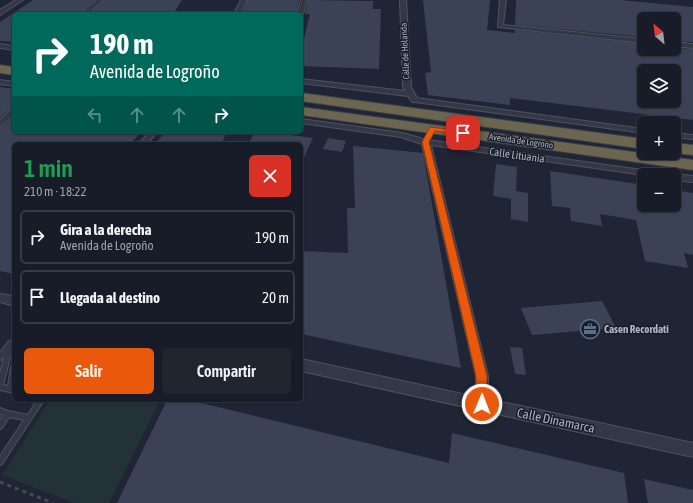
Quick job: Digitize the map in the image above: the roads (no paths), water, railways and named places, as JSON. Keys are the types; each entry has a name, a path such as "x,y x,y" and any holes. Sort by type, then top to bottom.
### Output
{"highway":[{"path":"0,56 12,58"},
{"path":"0,69 12,70"},
{"name":"Avenida de Logroño","path":"303,97 637,143"},
{"path":"413,97 424,109 439,116"},
{"name":"Avenida de Logroño","path":"303,111 693,165"},
{"path":"411,126 426,142 433,129"},
{"path":"681,149 693,150"}],"street":[{"path":"0,13 20,0"},
{"path":"85,12 100,0"},
{"path":"238,12 244,0"},
{"path":"301,12 304,0"},
{"name":"Calle de Holanda","path":"403,0 406,84 413,97"},
{"path":"503,0 500,26 637,40"},
{"path":"681,45 693,46"},
{"path":"0,46 12,48"},
{"path":"303,81 637,130"},
{"path":"0,82 12,84"},
{"path":"0,124 12,114"},
{"name":"Calle Lituania","path":"303,121 402,135 426,142 637,172"},
{"path":"145,142 151,134"},
{"path":"681,136 693,137"},
{"path":"426,142 482,376 482,404"},
{"path":"681,178 693,180"},
{"path":"0,298 12,301"},
{"name":"Calle Dinamarca","path":"303,365 693,450"}],"lane":[{"path":"0,357 12,343"},
{"path":"12,343 0,387 12,390"},
{"path":"0,462 40,402"},
{"path":"0,411 29,418"},
{"path":"0,426 8,414"}],"place":[{"name":"Casen Recordati","path":"590,329"}]}
